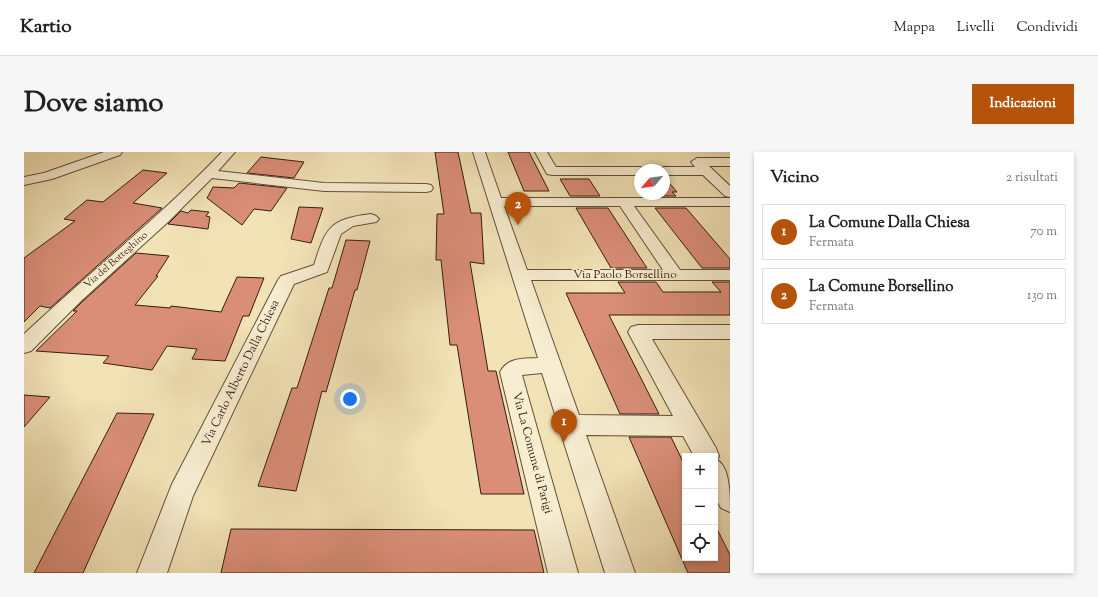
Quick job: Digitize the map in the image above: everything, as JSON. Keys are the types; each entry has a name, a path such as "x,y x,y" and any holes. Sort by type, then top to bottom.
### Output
{"street":[{"path":"24,181 47,176 116,152"},
{"name":"Via del Botteghino","path":"24,346 91,282 151,230 209,174 229,152"},
{"path":"479,152 620,573"},
{"path":"541,152 552,171 634,171"},
{"path":"730,162 697,162 730,193"},
{"path":"670,171 706,171"},
{"path":"209,174 324,187 426,188"},
{"path":"495,202 730,202"},
{"path":"624,202 675,275"},
{"name":"Via Carlo Alberto Dalla Chiesa","path":"152,573 181,493 287,280 322,268 330,238 340,226 349,222 371,219"},
{"name":"Via Paolo Borsellino","path":"520,275 730,275"},
{"path":"705,453 638,332 730,332"},
{"name":"Via La Comune di Parigi","path":"550,365 517,367 511,372 563,573"},
{"path":"570,425 691,426"},
{"path":"718,477 730,499"}],"building":[{"path":"435,152 458,152 471,213 481,213 484,264 470,262 488,371 496,371 524,494 481,494 457,345 450,345 441,260 436,260 437,214 444,214"},
{"path":"508,152 529,152 549,191 524,191"},
{"path":"261,157 304,162 294,178 247,173"},
{"path":"143,170 167,173 133,203 162,208 50,308 40,306 24,322 24,258 75,221 64,219 87,200 103,202"},
{"path":"560,179 589,179 600,196 570,196"},
{"path":"239,183 287,188 271,211 254,209 242,225 207,198 213,187 234,188"},
{"path":"670,184 677,192 672,192 676,196 670,196"},
{"path":"299,207 323,208 311,243 291,239"},
{"path":"576,208 608,208 647,268 611,268"},
{"path":"655,208 686,208 730,259 730,268 702,268"},
{"path":"191,210 209,212 206,216 210,217 208,229 168,224 181,211 188,213"},
{"path":"346,240 370,241 357,290 355,290 326,392 322,391 296,491 258,486 292,388 297,388 329,288 332,288"},
{"path":"136,253 169,256 156,276 158,276 135,305 170,308 171,306 221,312 237,277 264,278 249,316 243,316 225,361 192,359 197,349 167,346 152,370 103,363 109,356 36,351 77,311 73,311 82,302"},
{"path":"618,282 656,282 663,292 721,292 712,282 730,282 730,315 609,315 659,414 620,414 566,293 625,293"},
{"path":"24,395 50,397 24,427"},
{"path":"117,413 154,414 83,573 34,573"},
{"path":"629,437 671,437 682,460 682,559"},
{"path":"231,529 534,530 544,573 221,573"},
{"path":"718,531 730,555 730,573 688,573 683,561 718,561"}],"place":[{"name":"La Comune Borsellino","path":"518,225"},
{"name":"La Comune Dalla Chiesa","path":"564,442"}]}
